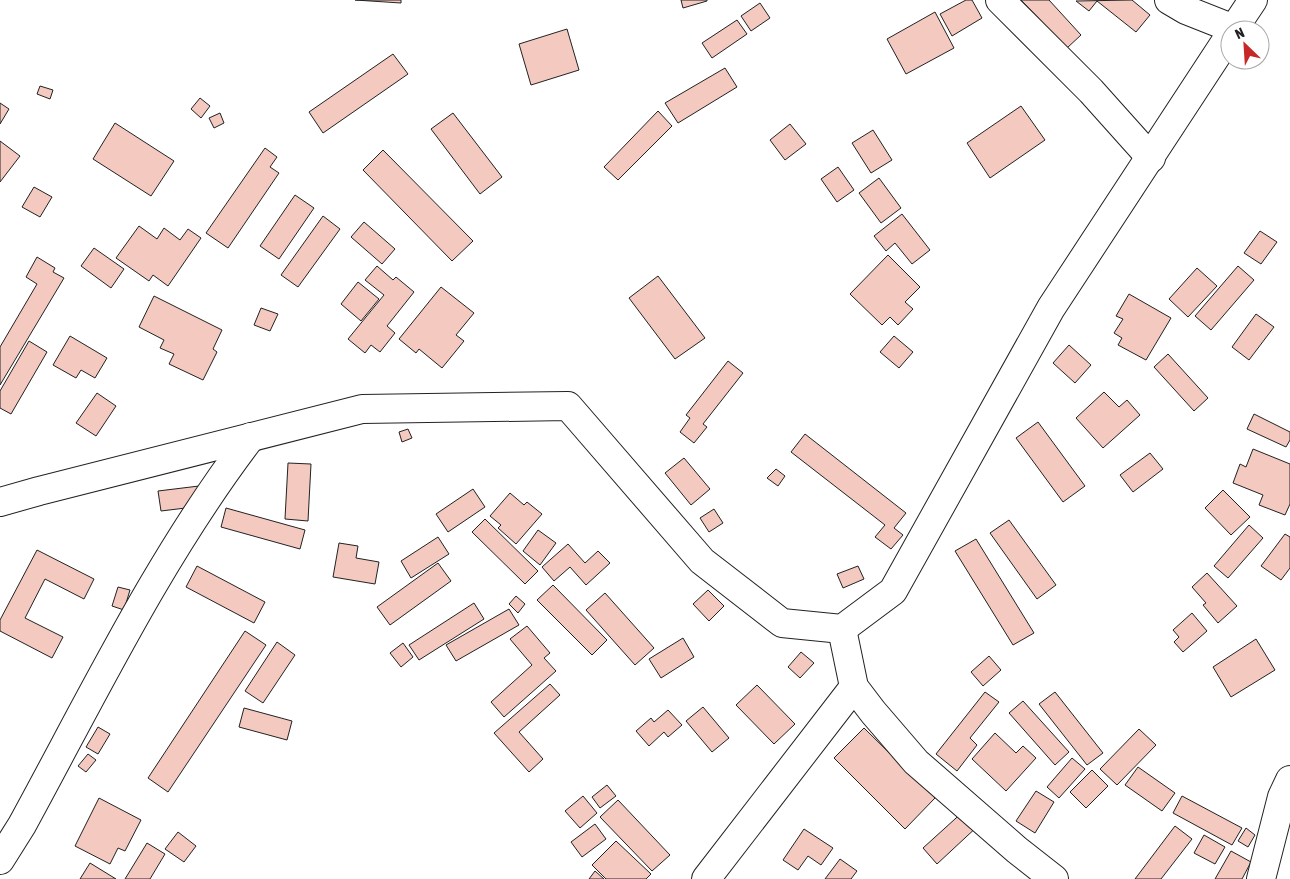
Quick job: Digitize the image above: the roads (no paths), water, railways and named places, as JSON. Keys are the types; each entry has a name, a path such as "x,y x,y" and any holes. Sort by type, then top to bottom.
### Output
{"street":[{"path":"1000,0 1091,91 1151,158"},
{"path":"1169,0 1186,10 1220,24"},
{"path":"1240,20 1253,0"},
{"path":"0,502 362,409 568,406 702,561 782,623 842,628 893,591 1051,308 1220,51"},
{"path":"0,860 22,825 151,589 229,467 251,437"},
{"path":"842,628 854,687 873,712 916,762 1017,850 1054,879"},
{"path":"706,879 854,687"},
{"path":"1261,879 1282,797 1290,780"}]}
